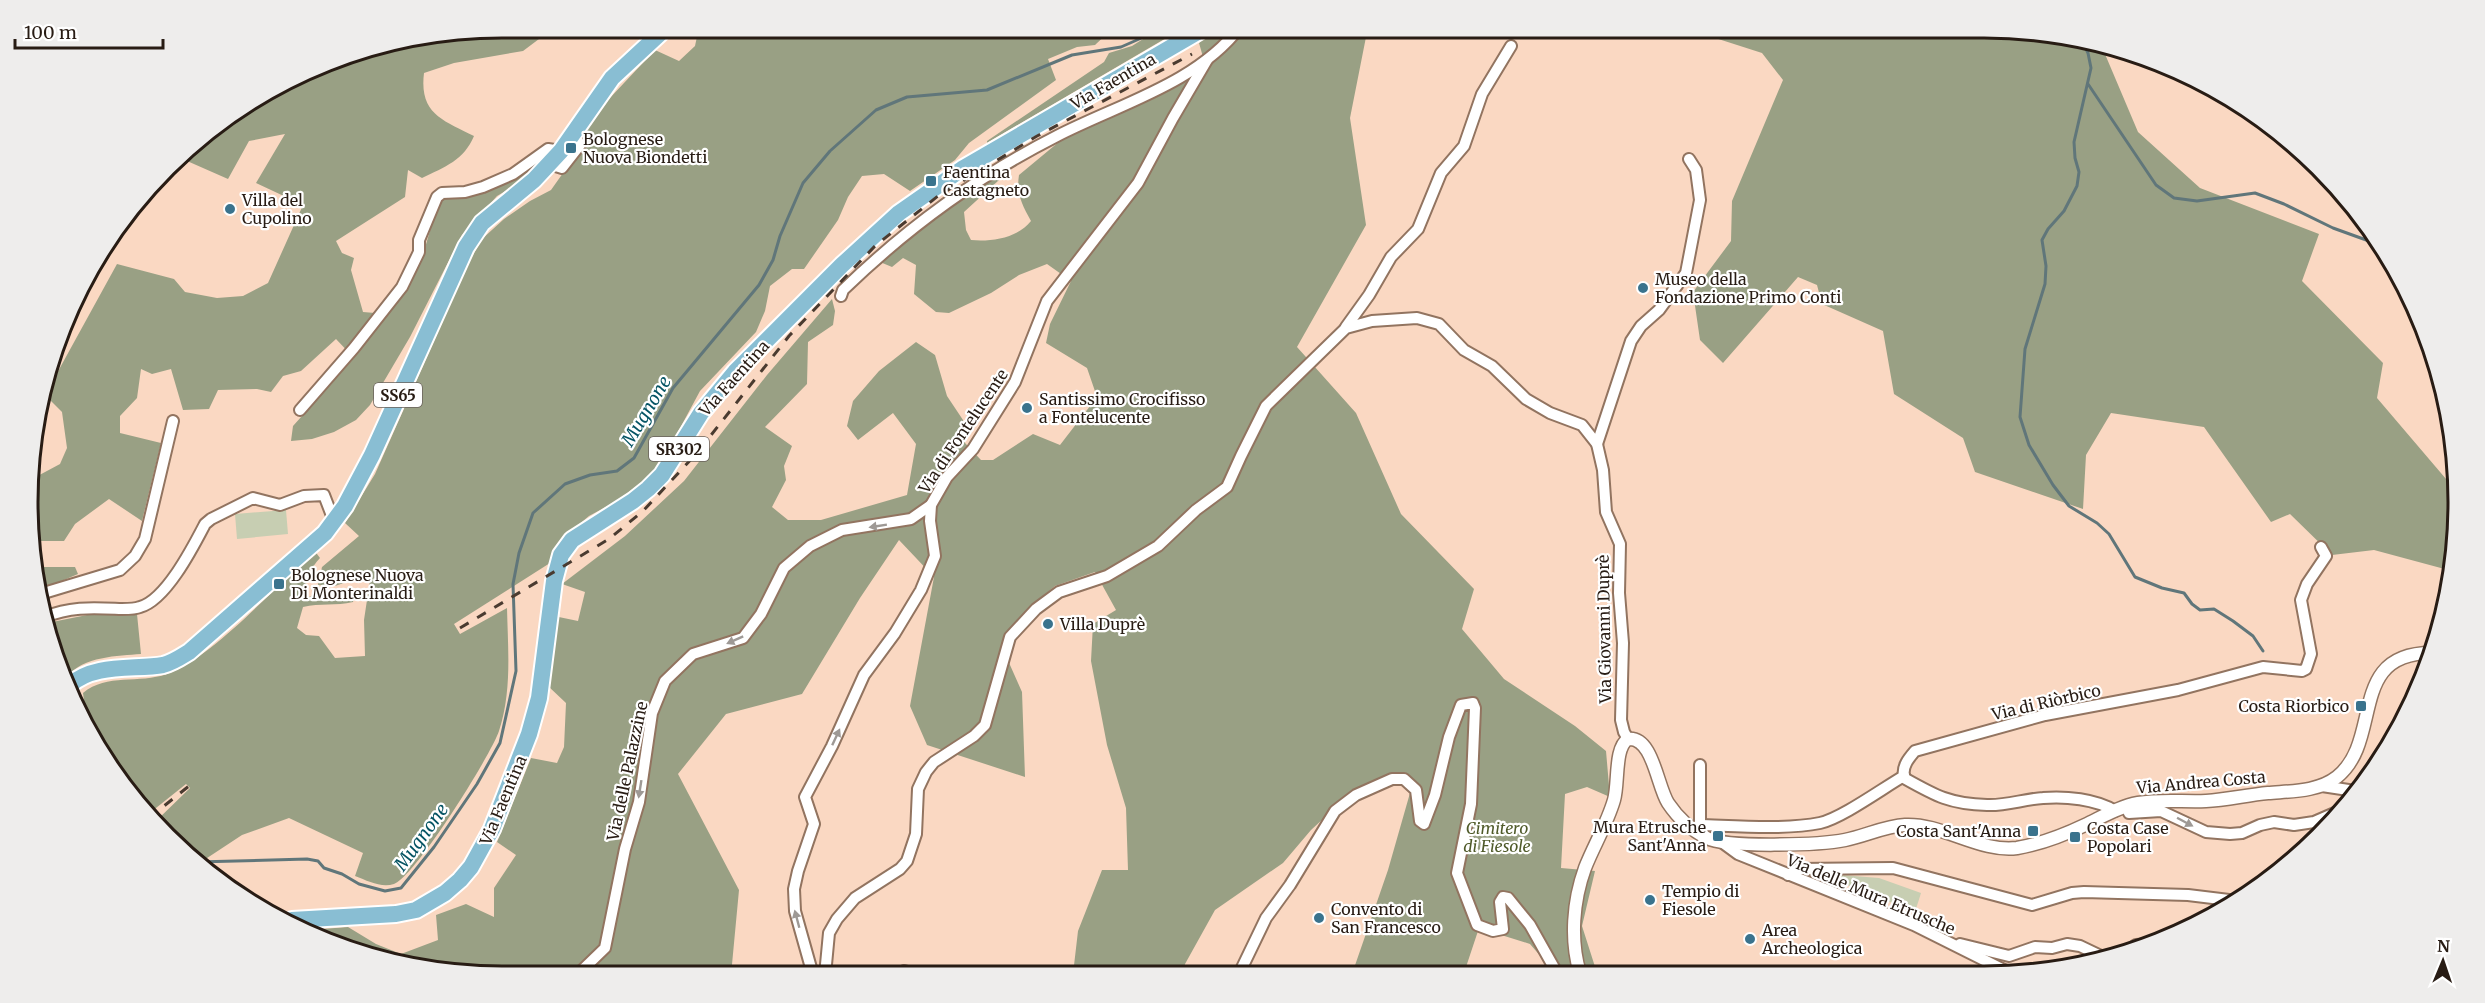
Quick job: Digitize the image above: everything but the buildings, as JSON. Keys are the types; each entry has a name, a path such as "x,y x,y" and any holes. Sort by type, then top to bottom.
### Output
{"main road":[{"name":"SS65","path":"74,682 99,671 166,665 189,652 325,533 372,455 466,247 482,223 549,164 561,151 612,78 655,38"},
{"name":"Via Faentina","path":"300,920 386,915 416,910 438,898 460,880 471,867 492,829 529,734 539,698 554,581 561,555 572,540 625,507 648,489 662,475 701,413 735,372 842,265 899,213 962,169 1187,38"}],"street":[{"name":"Via Faentina","path":"841,296 843,290 880,254 961,191 1058,135 1151,92 1207,60 1232,38"},
{"path":"826,966 829,933 837,919 855,898 900,869 907,861 916,834 918,789 926,772 934,762 974,736 985,724 1010,638 1036,609 1059,592 1107,576 1158,546 1196,510 1227,487 1266,406 1346,327 1369,295 1391,257 1418,229 1441,173 1464,146 1482,94 1511,46"},
{"name":"Via di Fontelucente","path":"810,966 795,911 794,890 814,824 805,797 832,746 864,675 895,633 921,590 935,556 930,521 931,505 947,477 973,449 1015,382 1047,302 1138,183 1207,60"},
{"path":"549,164 562,168 580,145 574,133"},
{"path":"300,411 402,288 419,252 419,240 437,197 442,193 465,192 483,187 513,174 548,149 561,151"},
{"path":"1597,444 1631,341 1641,327 1659,310 1686,273 1700,200 1696,170 1689,159"},
{"path":"1346,327 1372,321 1417,318 1439,324 1464,350 1492,366 1526,399 1550,413 1582,425 1597,444"},
{"path":"46,592 120,570 135,556 145,539 173,421"},
{"name":"Via Giovanni Duprè","path":"1597,444 1603,470 1606,513 1620,543 1619,593 1623,643 1621,720 1628,739"},
{"path":"51,614 81,607 125,609 142,607 156,598 169,584 205,524 253,498 280,505 304,496 324,495 334,521"},
{"name":"Via delle Palazzine","path":"586,966 605,948 625,849 639,802 652,713 665,681 693,654 742,638 761,614 784,568 810,546 842,530 911,519 931,505"},
{"name":"Via di Riòrbico","path":"1904,776 1903,771 1915,751 2044,716 2178,690 2263,667 2302,671 2307,669 2311,654 2310,642 2301,600 2323,552"},
{"name":"Via Andrea Costa","path":"1700,830 1723,843 1762,844 1834,842 1890,827 1916,825 2009,849 2053,839 2150,801 2218,800 2322,786 2346,769 2359,750 2369,698 2376,681 2391,666 2411,655 2422,654"},
{"path":"1243,966 1266,918 1290,885 1335,811 1356,795 1392,779 1404,779 1416,790 1420,821 1424,824 1435,795 1449,737 1461,705 1473,703 1471,804 1457,873 1477,926 1493,931 1503,929 1500,902 1503,897 1508,898 1530,925 1553,966"},
{"path":"1579,966 1574,939 1576,904 1585,871 1614,801 1620,748 1628,739 1641,741 1648,749 1656,776 1668,802 1681,819 1700,830 1821,823 1857,805 1904,776 1938,798 1953,801 1989,805 2044,798 2094,802 2124,810 2161,811 2206,832 2242,833 2274,822 2294,825 2322,819"},
{"path":"1700,765 1700,830"},
{"path":"2322,786 2347,790"},
{"name":"Via delle Mura Etrusche","path":"1723,843 1738,854 1914,925 1993,966"},
{"path":"1788,875 1799,869 1893,868 2032,905 2084,892 2188,895 2222,899"},
{"path":"1948,941 2009,956 2035,947 2052,948 2067,944 2080,946 2093,952"}],"green space":[{"path":"471,38 540,38 523,51 454,63 424,73 423,87 429,107 443,120 474,136 470,144 453,162 422,178 408,170 405,197 336,241 342,253 354,258 351,270 363,312 387,314 409,285 422,258 439,200 446,195 462,194 545,155 543,162 525,180 497,196 462,235 410,337 370,405 356,420 334,432 312,439 291,441 293,426 354,358 336,339 301,371 283,376 271,392 257,389 218,390 209,409 183,410 171,369 152,374 141,369 137,398 120,416 120,433 161,443 142,521 109,499 75,524 64,541 39,541 38,476 60,464 67,448 62,412 49,399 53,381 117,264 174,279 185,292 217,298 243,296 268,283 303,205 256,183 285,134 249,141 228,179 187,161 219,133 296,85 352,62 411,46"},
{"path":"697,38 1102,38 1095,45 1077,47 1048,59 1056,80 969,143 955,160 910,191 884,174 862,176 848,197 838,220 804,269 792,269 770,286 765,311 756,332 700,391 665,456 650,476 617,501 589,516 564,537 550,563 454,624 460,634 507,608 506,701 499,731 482,764 434,839 404,876 394,884 384,885 355,876 363,853 289,818 242,835 206,859 161,816 190,788 186,784 155,809 133,784 116,759 85,707 83,693 102,683 156,677 185,665 224,637 314,550 320,558 308,576 306,598 337,589 355,594 353,602 303,607 297,628 306,635 319,636 335,658 365,656 364,620 370,580 361,577 335,586 318,585 322,567 359,536 345,523 375,474 469,262 482,239 504,219 551,190 580,149 585,131 608,100 655,50 679,61 695,46"},
{"path":"1145,38 1166,38 987,143 1104,62 1109,53 1132,46"},
{"name":"Cimitero di Fiesole","path":"1205,38 1366,38 1350,118 1366,225 1297,347 1356,413 1401,514 1474,589 1462,629 1504,679 1575,726 1606,751 1610,797 1587,787 1565,794 1561,868 1595,871 1582,926 1595,966 1549,966 1530,944 1479,928 1466,966 1355,966 1388,870 1414,779 1395,774 1349,795 1311,830 1283,863 1215,910 1185,966 1074,966 1078,931 1102,870 1128,870 1126,808 1107,745 1091,661 1093,624 1116,610 1095,572 1055,586 1032,605 1002,647 1022,692 1025,777 927,745 910,706 934,577 899,540 860,598 802,694 726,714 678,774 739,890 732,966 471,965 411,957 381,950 322,929 348,927 376,944 401,954 438,940 436,915 466,904 494,917 494,888 516,855 497,842 531,758 557,763 564,747 566,703 548,686 554,616 578,621 585,592 562,584 625,536 684,481 767,375 832,299 835,311 833,325 808,342 807,384 765,427 792,446 784,466 786,480 772,507 788,520 821,520 907,495 916,444 893,413 858,440 847,426 853,401 879,371 916,342 935,355 947,396 963,420 965,443 981,460 993,460 1033,434 1060,445 1097,397 1087,368 1046,343 1050,324 1071,281 1047,264 1019,275 991,293 949,313 936,312 914,294 916,265 903,258 892,267 880,262 924,223 1006,166 1010,170 964,212 966,230 971,240 979,240 1004,238 1026,227 1031,221 1020,199 1019,175 1060,141 1203,57 1199,43"},
{"path":"1715,38 2014,38 2074,46 2105,53 2138,132 2200,188 2319,234 2302,281 2383,363 2377,398 2447,480 2447,532 2443,569 2374,550 2332,555 2290,514 2271,522 2204,427 2111,413 2086,455 2083,509 1975,472 1963,438 1894,394 1883,331 1822,304 1817,285 1798,277 1723,363 1700,340 1693,292 1731,241 1732,201 1783,80 1762,53"},
{"path":"286,510 288,534 237,539 235,514"},
{"path":"42,567 75,567 78,574 45,588"},
{"path":"97,613 137,614 141,654 101,658 82,665 71,673 53,622"},
{"path":"1817,873 1879,878 1921,893 1915,912"}],"waterway":[{"name":"Mugnone","path":"209,862 307,859 318,861 324,868 342,874 359,884 385,891 401,888 434,847 477,784 500,743 516,671 513,584 519,553 533,513 565,484 590,475 617,471 634,458 673,388 759,285 773,260 780,236 803,183 830,151 876,110 907,97 987,90 1072,55 1121,47 1141,38"},
{"path":"2086,49 2091,68 2074,142 2079,172 2077,186 2064,211 2048,229 2042,240 2046,266 2045,284 2025,349 2020,417 2029,445 2053,485 2069,506 2097,523 2109,534 2135,577 2162,588 2184,593 2200,610 2214,609 2253,636 2263,651"},
{"path":"2088,84 2156,185 2174,198 2197,201 2255,193 2284,204 2333,228 2366,240"}],"railway":[{"path":"460,628 609,539 643,511 697,453 789,336 875,246 938,196 1037,136 1192,54"},
{"path":"157,812 189,786"}],"place":[{"name":"Bolognese Nuova Biondetti","path":"571,148"},
{"name":"Faentina Castagneto","path":"931,181"},
{"name":"Villa del Cupolino","path":"230,209"},
{"name":"Museo della Fondazione Primo Conti","path":"1643,288"},
{"name":"Santissimo Crocifisso a Fontelucente","path":"1027,408"},
{"name":"Bolognese Nuova Di Monterinaldi","path":"279,584"},
{"name":"Villa Duprè","path":"1048,624"},
{"name":"Costa Riorbico","path":"2361,706"},
{"name":"Costa Sant'Anna","path":"2033,831"},
{"name":"Mura Etrusche Sant'Anna","path":"1718,836"},
{"name":"Costa Case Popolari","path":"2075,837"},
{"name":"Tempio di Fiesole","path":"1650,900"},
{"name":"Convento di San Francesco","path":"1319,918"},
{"name":"Area Archeologica","path":"1750,939"}]}
